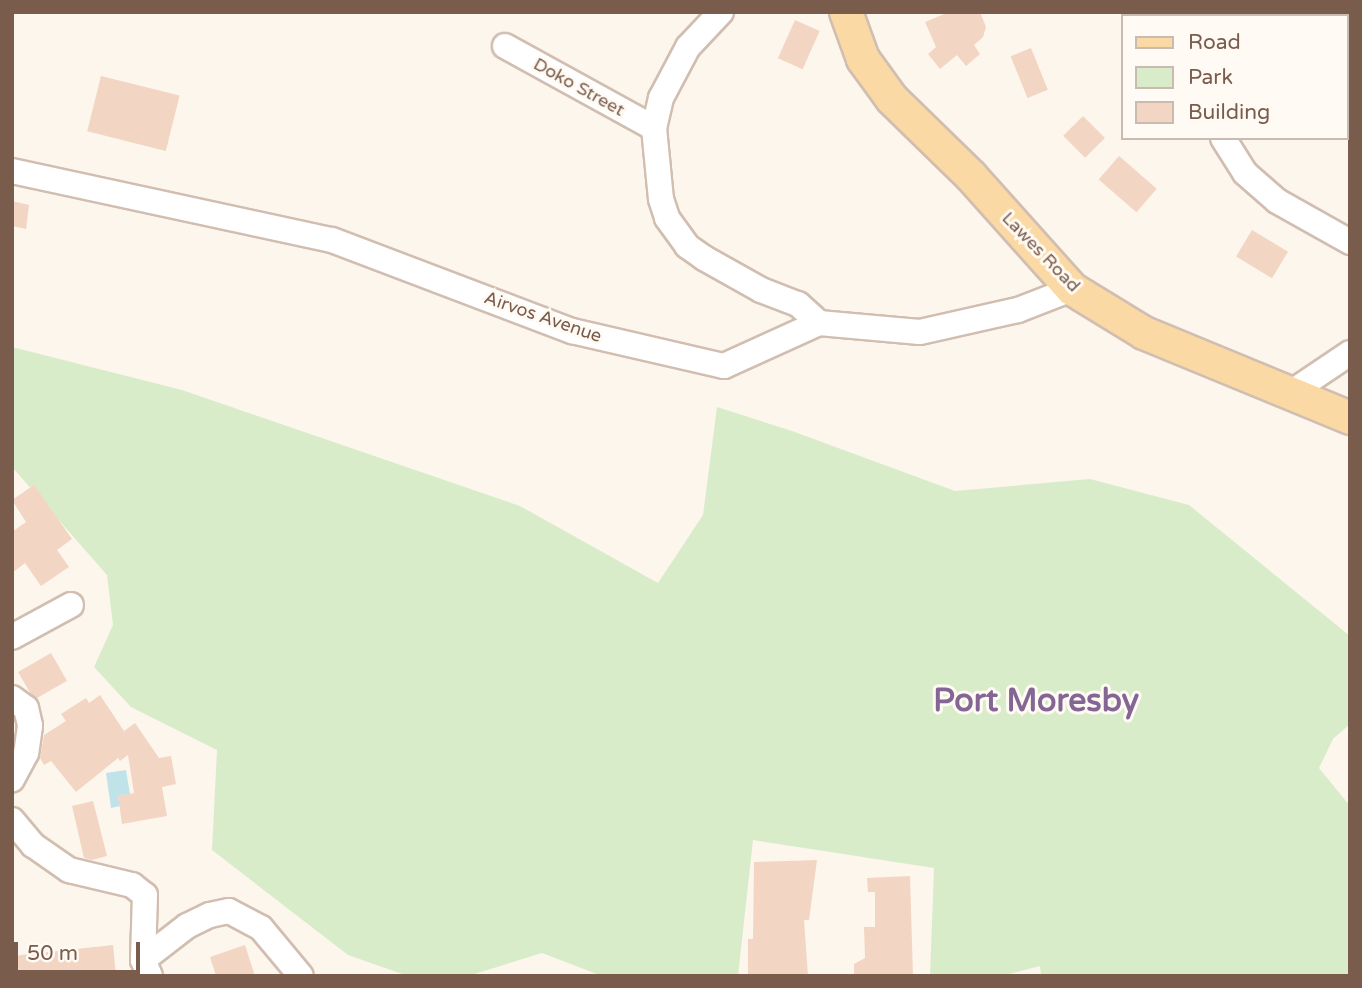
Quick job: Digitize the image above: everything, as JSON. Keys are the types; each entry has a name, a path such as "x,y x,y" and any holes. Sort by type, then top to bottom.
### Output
{"main road":[{"name":"Lawes Road","path":"846,12 863,59 892,99 971,176 1072,289 1144,333 1350,418"}],"street":[{"path":"721,12 688,47 668,79 654,128 664,209 667,218 687,246 761,290 798,304 819,323"},
{"name":"Doko Street","path":"505,47 654,128"},
{"path":"1224,140 1245,173 1277,201 1350,242"},
{"name":"Airvos Avenue","path":"12,171 332,240 572,331 723,366 819,323 920,332 1018,310 1072,289"},
{"path":"1292,392 1350,353"},
{"path":"12,637 71,605"},
{"path":"12,698 26,708 30,726 26,753 12,779"},
{"path":"12,820 33,845 69,870 132,885 145,895 147,968"},
{"path":"147,968 187,926 210,915 229,911 261,928 301,976"}],"green space":[{"path":"12,347 182,390 520,506 658,583 703,515 717,407 792,431 955,491 1090,479 1189,505 1350,636 1350,724 1333,739 1319,768 1350,806 1350,976 1041,976 1040,966 1001,976 930,976 934,868 753,840 738,976 602,976 542,953 468,976 408,976 348,955 212,850 217,750 131,707 94,667 113,625 107,575 12,467"}],"water":[{"path":"126,770 130,794 118,796 120,806 111,808 106,773"}],"building":[{"path":"949,12 980,12 986,27 983,37 974,45 980,54 966,66 957,55 940,69 928,54 936,47 925,22"},
{"path":"795,20 820,31 803,69 778,58"},
{"path":"1031,48 1048,90 1027,98 1011,56"},
{"path":"101,76 180,96 166,151 87,131"},
{"path":"1083,116 1105,138 1085,158 1063,136"},
{"path":"1119,156 1157,189 1136,212 1099,179"},
{"path":"12,201 29,205 26,229 12,226"},
{"path":"1252,230 1288,252 1272,278 1236,257"},
{"path":"34,485 72,539 57,550 69,567 41,586 25,563 12,573 12,532 26,522 12,500"},
{"path":"51,653 67,681 34,700 18,672"},
{"path":"100,695 124,731 135,723 159,758 171,756 176,784 162,787 167,816 122,824 118,796 134,793 128,755 120,761 118,758 76,792 51,761 44,765 40,758 44,735 66,721 61,714 86,698 89,703"},
{"path":"93,801 107,856 92,860 84,858 72,806"},
{"path":"817,860 809,920 804,920 808,976 748,976 748,939 753,939 754,862"},
{"path":"910,876 913,976 854,976 854,964 865,958 864,927 875,927 875,892 868,892 867,878"},
{"path":"113,945 116,976 12,976 12,956"},
{"path":"245,945 255,976 216,976 210,957"}],"district":[{"name":"Port Moresby","path":"1036,701"}]}
